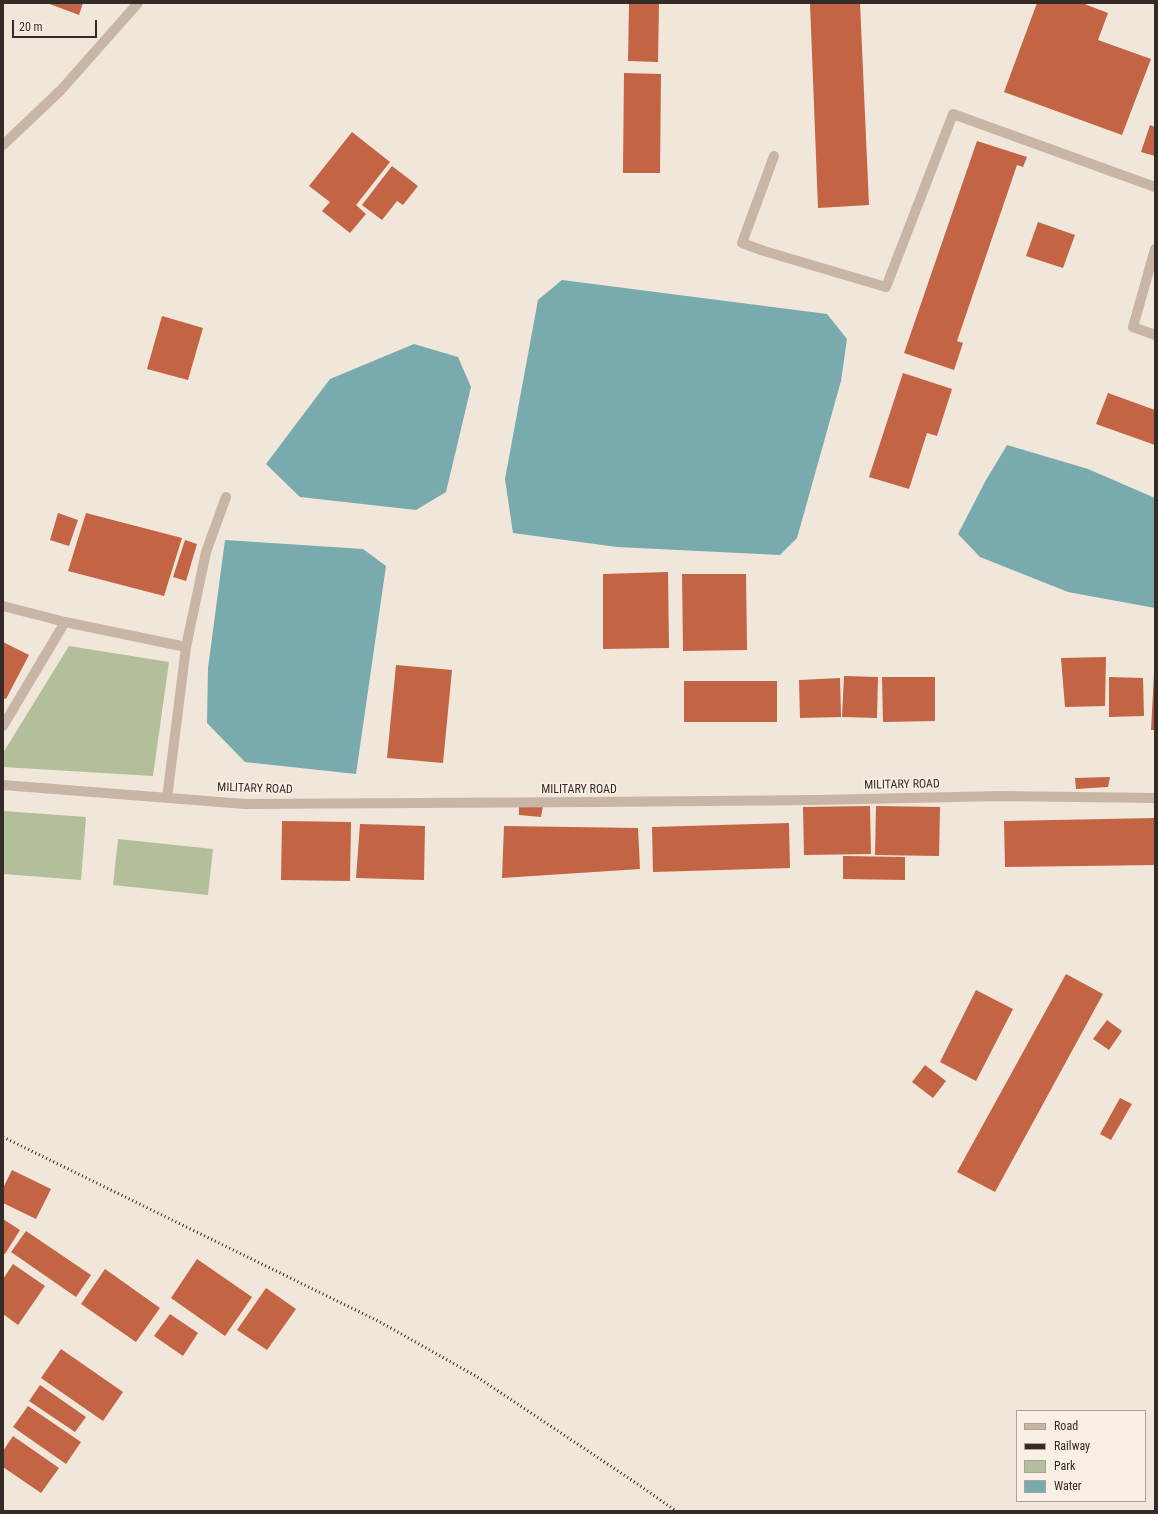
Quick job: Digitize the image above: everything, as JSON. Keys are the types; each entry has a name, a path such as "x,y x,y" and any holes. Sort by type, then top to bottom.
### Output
{"street":[{"path":"3,145 61,90 138,3"},
{"path":"774,156 742,242 764,251 886,287 953,114 1155,187"},
{"path":"1155,249 1133,328 1155,335"},
{"path":"167,798 186,647 206,552 226,497"},
{"path":"3,606 65,622 186,647"},
{"path":"3,726 65,622"},
{"name":"MILITARY ROAD","path":"3,785 245,804 818,800 1000,796 1155,798"}],"green space":[{"path":"69,646 169,662 153,776 3,767 3,753"},
{"path":"3,811 86,817 81,880 3,874"},
{"path":"118,839 213,849 208,895 113,885"}],"water":[{"path":"562,280 827,314 847,339 841,381 797,538 780,555 617,547 513,533 505,479 538,300"},
{"path":"414,344 458,357 471,387 446,492 416,510 300,497 266,464 330,379"},
{"path":"1007,445 1088,469 1155,498 1155,608 1068,592 980,557 958,534 986,480"},
{"path":"225,540 363,549 386,566 356,774 245,762 207,723 208,668"}],"building":[{"path":"47,3 83,3 79,15"},
{"path":"629,3 659,3 658,62 628,61"},
{"path":"810,3 860,3 869,205 818,208"},
{"path":"1037,3 1082,3 1108,13 1098,40 1151,59 1122,135 1004,92"},
{"path":"624,73 661,74 660,173 623,173"},
{"path":"1150,125 1155,127 1155,156 1141,152"},
{"path":"352,132 390,162 356,205 366,214 350,233 322,211 330,202 309,186"},
{"path":"977,141 1027,157 1023,167 1017,165 957,341 963,343 954,370 904,353"},
{"path":"392,166 418,186 403,205 397,201 382,220 362,205"},
{"path":"1038,222 1075,235 1063,268 1026,256"},
{"path":"162,316 203,328 188,380 147,369"},
{"path":"903,373 952,389 937,436 927,433 909,489 869,477"},
{"path":"1108,393 1155,410 1155,445 1096,424"},
{"path":"58,513 78,520 69,546 50,540"},
{"path":"86,513 182,538 164,596 68,571"},
{"path":"185,540 197,544 186,581 173,577"},
{"path":"668,572 669,648 603,649 603,574"},
{"path":"682,574 746,574 747,650 683,651"},
{"path":"3,642 29,655 6,699 3,698"},
{"path":"1106,657 1105,706 1065,707 1061,658"},
{"path":"396,665 452,670 443,763 387,758"},
{"path":"1154,674 1155,730 1151,730"},
{"path":"844,676 878,677 877,718 842,717"},
{"path":"882,677 935,677 935,721 883,722"},
{"path":"1109,677 1143,678 1144,716 1109,717"},
{"path":"840,678 841,717 800,718 799,680"},
{"path":"684,681 777,681 777,722 684,722"},
{"path":"1110,777 1108,787 1076,789 1075,778"},
{"path":"543,806 541,817 519,815 519,807"},
{"path":"870,806 871,854 804,855 803,807"},
{"path":"876,806 940,807 939,856 875,855"},
{"path":"1155,818 1155,865 1005,867 1004,821"},
{"path":"282,821 351,822 350,881 281,880"},
{"path":"789,823 790,868 653,872 652,827"},
{"path":"360,824 425,826 424,880 356,878"},
{"path":"504,826 638,828 640,869 502,878"},
{"path":"843,856 905,857 905,880 843,879"},
{"path":"1066,974 1103,994 995,1192 957,1172"},
{"path":"976,990 1013,1009 976,1081 940,1062"},
{"path":"1107,1020 1122,1031 1109,1050 1093,1039"},
{"path":"925,1065 946,1081 933,1098 912,1082"},
{"path":"1120,1098 1132,1104 1111,1140 1100,1134"},
{"path":"12,1170 51,1189 36,1219 3,1203 3,1188"},
{"path":"3,1219 20,1230 5,1254 3,1253"},
{"path":"26,1231 91,1275 76,1297 11,1252"},
{"path":"197,1259 252,1297 225,1336 171,1298"},
{"path":"13,1264 45,1286 18,1325 3,1314 3,1279"},
{"path":"105,1269 160,1308 136,1342 81,1304"},
{"path":"266,1288 296,1309 267,1350 237,1330"},
{"path":"170,1314 198,1333 183,1356 154,1336"},
{"path":"61,1349 123,1392 103,1421 41,1378"},
{"path":"40,1385 86,1417 75,1432 29,1401"},
{"path":"28,1406 81,1442 66,1464 13,1427"},
{"path":"13,1436 59,1468 41,1493 3,1467 3,1451"}],"railway":[{"path":"3,1137 380,1322 474,1375 676,1511"}]}
